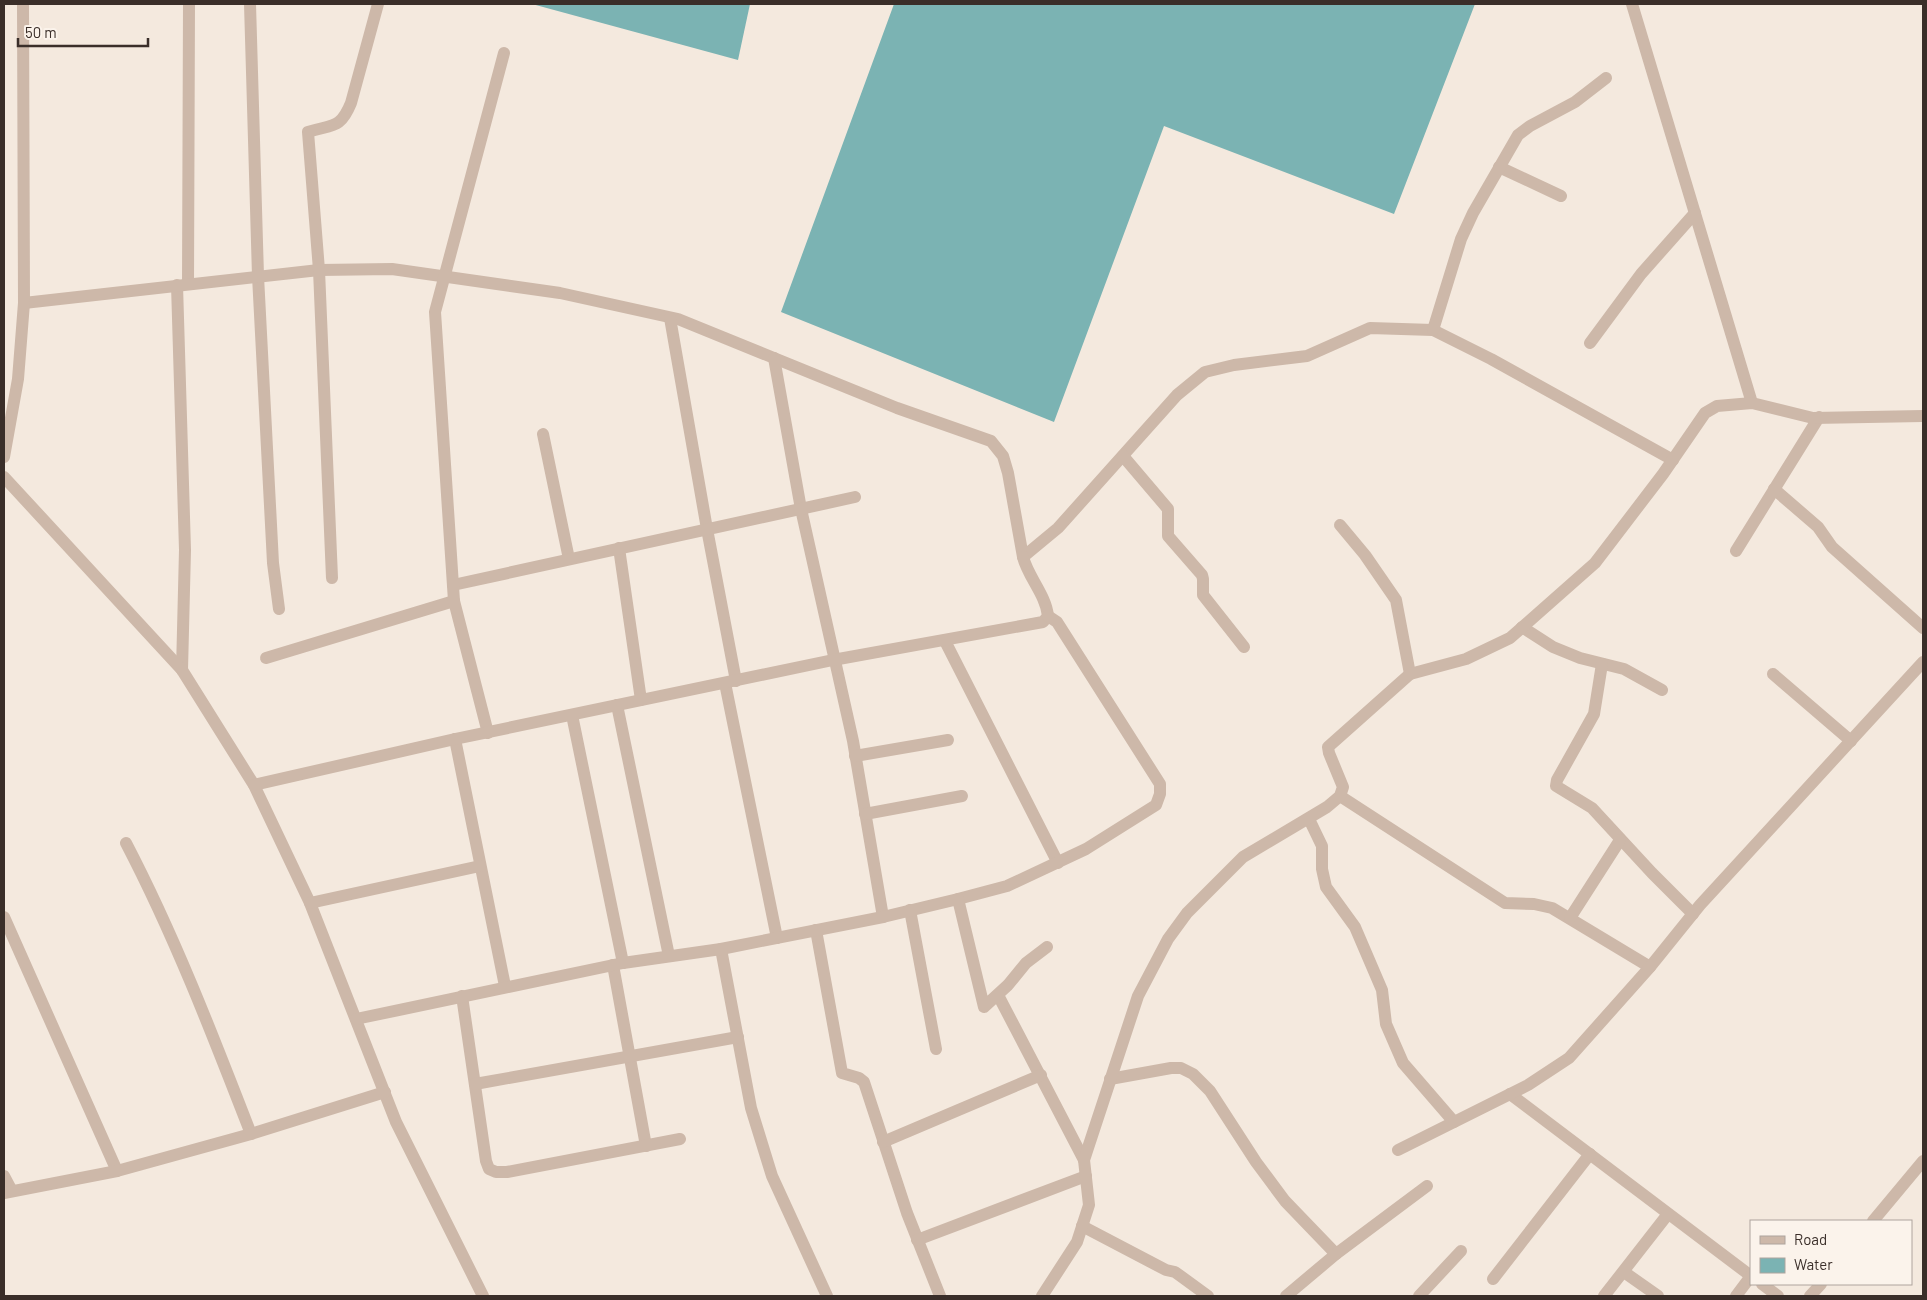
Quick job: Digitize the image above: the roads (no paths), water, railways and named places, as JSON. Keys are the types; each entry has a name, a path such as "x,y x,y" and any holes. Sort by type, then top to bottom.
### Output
{"street":[{"path":"4,457 18,379 24,302 23,4"},
{"path":"182,670 185,550 183,285 189,4"},
{"path":"250,4 258,276 273,554 279,609"},
{"path":"332,578 319,270 308,132 341,122 346,114 378,4"},
{"path":"1632,4 1752,403"},
{"path":"488,732 454,601 435,312 504,53"},
{"path":"1433,330 1461,239 1472,213 1518,135 1530,126 1575,102 1606,78"},
{"path":"1499,167 1561,196"},
{"path":"1590,343 1641,274 1695,213"},
{"path":"24,302 319,270 392,268 560,293 670,318 897,408 991,441 1003,456 1008,473 1025,567 1047,608 1048,616 1043,622 833,660 455,739 254,785"},
{"path":"670,318 707,529 731,682 777,938"},
{"path":"1023,557 1058,528 1177,395 1206,372 1234,365 1307,356 1370,328 1433,330 1491,359 1673,460"},
{"path":"774,358 801,509 855,756 883,917"},
{"path":"1084,1160 1138,996 1168,939 1187,913 1243,857 1309,819 1340,796 1343,786 1328,747 1410,674 1466,659 1510,638 1595,563 1673,460 1705,413 1717,406 1752,403 1819,417 1923,416"},
{"path":"1736,551 1819,417"},
{"path":"543,434 569,559"},
{"path":"1123,456 1168,509 1168,536 1202,574 1203,595 1244,646"},
{"path":"4,477 182,670 254,785 310,903 396,1122 483,1296"},
{"path":"1774,489 1818,528 1832,547 1923,628"},
{"path":"453,585 855,497"},
{"path":"1340,525 1365,555 1396,600 1410,674"},
{"path":"619,548 641,700"},
{"path":"266,658 454,601"},
{"path":"356,1019 505,986 618,964 721,949 883,917 1007,886 1086,850 1156,805 1160,794 1160,784 1057,622 1048,616"},
{"path":"1522,627 1553,647 1580,658 1624,669 1662,690"},
{"path":"945,641 1058,862"},
{"path":"1398,1150 1528,1085 1569,1058 1693,914 1923,662"},
{"path":"1602,664 1594,714 1557,780 1556,786 1592,808 1620,840 1693,914"},
{"path":"1773,674 1851,741"},
{"path":"617,705 669,956"},
{"path":"572,715 618,964 629,1056 646,1146"},
{"path":"455,739 505,986"},
{"path":"855,756 948,740"},
{"path":"866,814 962,796"},
{"path":"1340,796 1505,903 1534,904 1552,908 1650,966"},
{"path":"1309,819 1322,846 1322,869 1326,887 1355,927 1382,990 1386,1024 1402,1063 1454,1122"},
{"path":"1570,918 1620,840"},
{"path":"126,843 144,878 203,1010 251,1134"},
{"path":"310,903 480,866"},
{"path":"958,899 984,1008 1026,963 1047,947"},
{"path":"910,910 936,1049"},
{"path":"4,917 117,1171"},
{"path":"816,930 842,1073 859,1078 864,1082 906,1213 940,1296"},
{"path":"721,949 751,1108 772,1176 827,1296"},
{"path":"998,995 1084,1160 1089,1205 1077,1242 1042,1296"},
{"path":"462,996 486,1161 489,1169 496,1172 507,1172 680,1139"},
{"path":"475,1084 738,1037"},
{"path":"1110,1079 1171,1068 1181,1068 1193,1074 1210,1092 1256,1162 1285,1201 1336,1254"},
{"path":"883,1142 1041,1075"},
{"path":"4,1176 8,1192 117,1171 251,1134 385,1092"},
{"path":"1510,1094 1750,1275"},
{"path":"1493,1279 1590,1154"},
{"path":"1874,1220 1923,1161"},
{"path":"917,1240 1086,1176"},
{"path":"1286,1296 1336,1254 1427,1186"},
{"path":"1604,1296 1668,1214"},
{"path":"1082,1226 1166,1270 1175,1272 1208,1296"},
{"path":"1419,1296 1461,1250"},
{"path":"1624,1272 1658,1296"},
{"path":"1736,1296 1750,1277"},
{"path":"1763,1285 1778,1296"},
{"path":"1810,1296 1820,1285"}],"water":[{"path":"532,4 750,4 738,60"},
{"path":"894,4 1475,4 1394,214 1164,126 1054,422 781,312"}]}
